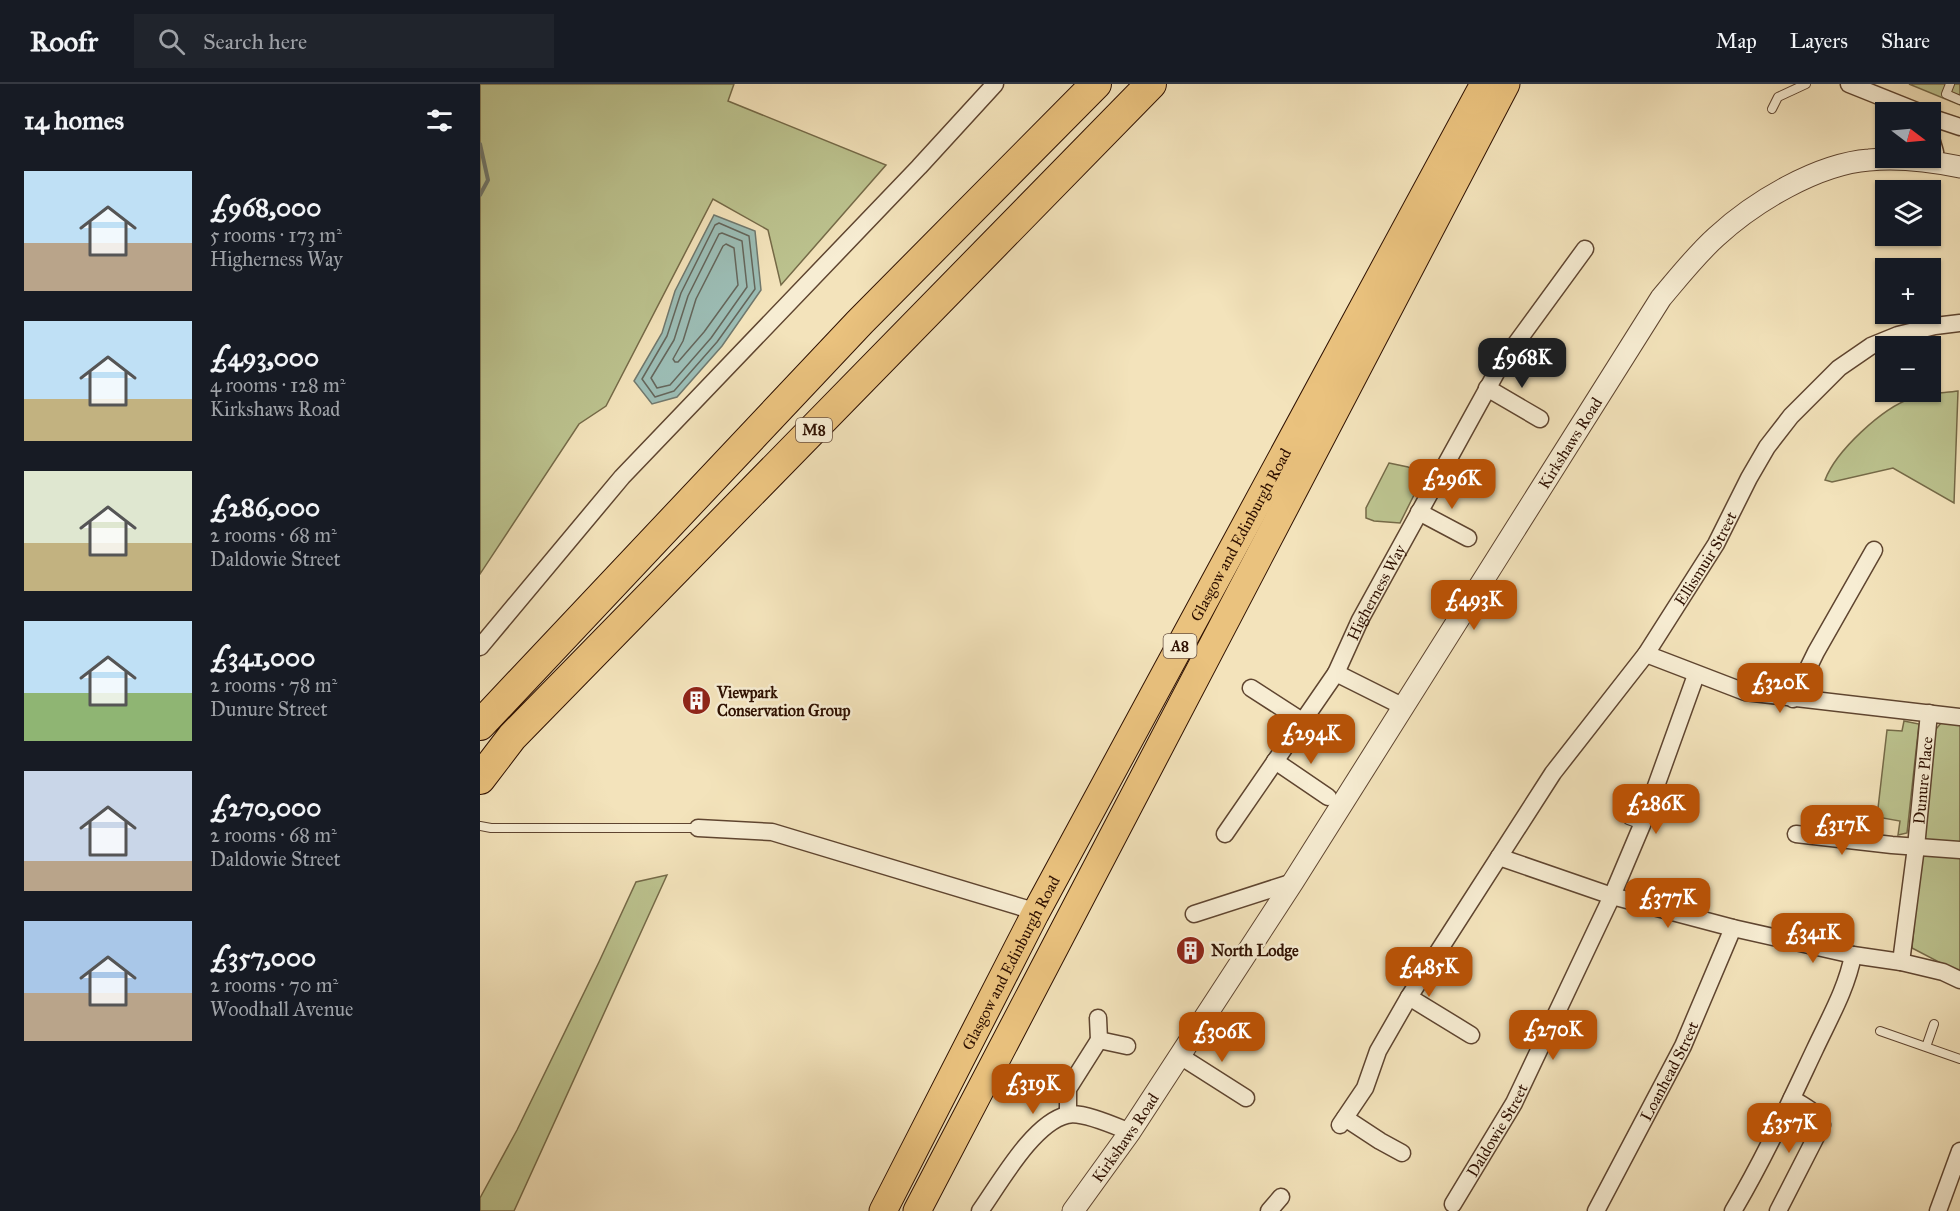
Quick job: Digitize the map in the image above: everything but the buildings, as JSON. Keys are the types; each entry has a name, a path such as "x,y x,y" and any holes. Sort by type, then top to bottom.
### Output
{"highway":[{"name":"M8","path":"480,725 860,321 1096,84"},
{"name":"M8","path":"480,778 512,737 1151,84"},
{"name":"Glasgow and Edinburgh Road","path":"883,1211 1035,914 1484,84"},
{"name":"Glasgow and Edinburgh Road","path":"917,1211 1506,84"}],"street":[{"path":"480,647 622,477 912,175 995,84"},
{"path":"1849,84 1894,102"},
{"path":"1941,121 1960,127"},
{"name":"Kirkshaws Road","path":"1073,1211 1130,1132 1293,882 1661,298 1716,237 1779,191 1835,167 1875,160"},
{"name":"Kirkshaws Road","path":"1941,163 1960,167"},
{"name":"Higherness Way","path":"1226,834 1336,673 1360,620 1500,364 1586,249"},
{"name":"Ellismuir Street","path":"1402,1153 1343,1122 1365,1088 1377,1051 1409,997 1553,773 1646,654 1716,544 1767,447 1791,416 1839,368 1871,346 1898,335 1935,326 1960,323"},
{"path":"1487,388 1540,419"},
{"path":"1419,512 1468,538"},
{"path":"1793,699 1816,652 1874,550"},
{"path":"1646,654 1745,692 1960,717"},
{"path":"1336,673 1404,707"},
{"name":"Daldowie Street","path":"1453,1204 1514,1103 1612,896 1635,823 1696,675"},
{"path":"1251,688 1302,721"},
{"name":"Dunure Place","path":"1901,962 1916,847 1929,713"},
{"path":"1275,761 1328,796"},
{"path":"698,828 772,832 1024,908 1035,914"},
{"name":"Dunure Place","path":"1796,834 1916,847"},
{"path":"1916,847 1960,850"},
{"path":"1499,857 1612,896 1732,928 1943,972 1960,980"},
{"path":"1194,914 1293,882"},
{"name":"Loanhead Street","path":"1596,1211 1683,1046 1732,928"},
{"path":"1733,1211 1792,1098 1837,1002 1853,955"},
{"path":"1409,997 1471,1035"},
{"path":"1068,1114 1068,1089 1099,1040 1098,1018"},
{"path":"1099,1040 1127,1046"},
{"path":"1180,1056 1246,1098"},
{"path":"1778,1211 1822,1125 1816,1115 1792,1098"},
{"path":"980,1211 1034,1135 1068,1114 1095,1119 1130,1132"},
{"path":"1938,1211 1960,1151"},
{"path":"1269,1211 1281,1197"}],"lane":[{"path":"1772,109 1778,97 1806,84"},
{"path":"1950,84 1946,94 1960,100"},
{"path":"480,826 491,828 698,828"},
{"path":"1926,1047 1934,1024"},
{"path":"1880,1031 1960,1059"}],"green space":[{"path":"480,84 734,84 728,101 886,165 781,285 768,230 713,199 606,406 579,424 480,574"},
{"path":"1909,84 1960,84 1960,105"},
{"path":"1958,391 1954,503 1893,468 1832,482 1825,480 1849,444 1887,411 1902,402 1941,402 1941,393"},
{"path":"1389,463 1408,467 1423,477 1400,523 1374,521 1366,518 1366,508"},
{"path":"1904,721 1919,724 1907,833 1898,835 1900,821 1877,817 1887,730 1902,731"},
{"path":"1941,723 1960,725 1960,973 1912,948 1932,734"},
{"path":"667,875 514,1211 480,1211 480,1198 517,1130 636,882"}],"water":[{"path":"714,215 755,231 761,290 722,346 677,397 652,404 634,381 662,333 675,291"}],"waterway":[{"path":"480,144 488,180 480,195"}],"place":[{"name":"Viewpark Conservation Group","path":"696,701"},
{"name":"North Lodge","path":"1190,950"}]}
